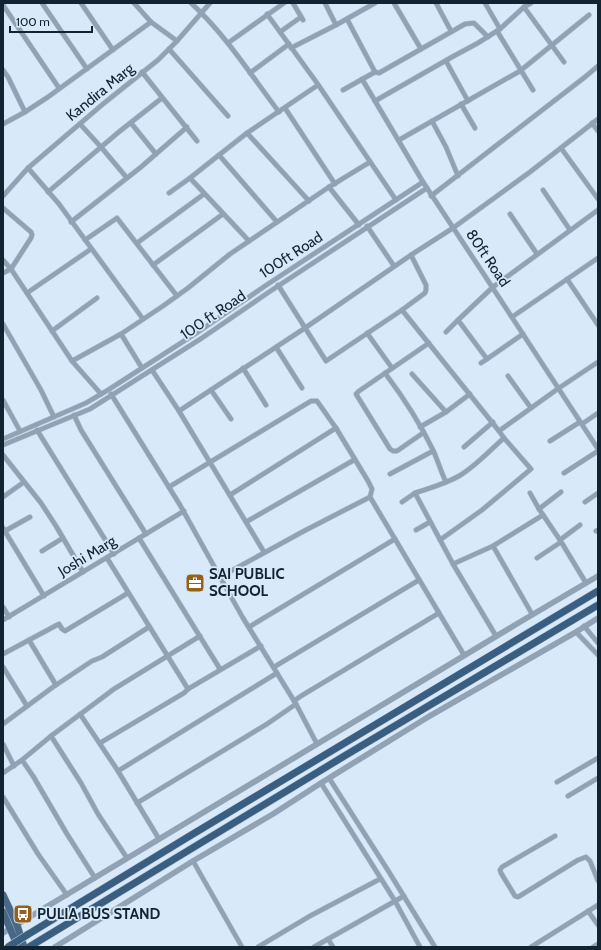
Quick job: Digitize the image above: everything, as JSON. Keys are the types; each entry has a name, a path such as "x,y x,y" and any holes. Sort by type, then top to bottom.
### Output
{"highway":[{"path":"8,947 598,591"},
{"path":"29,946 598,605"}],"main road":[{"path":"3,895 14,927 18,947"},
{"path":"3,912 29,946"}],"street":[{"path":"42,3 87,68"},
{"path":"81,3 113,50"},
{"path":"134,3 151,22 176,41"},
{"path":"191,3 202,13 228,43 279,112"},
{"name":"Kandira Marg","path":"3,196 28,168 103,104 158,60 210,3"},
{"path":"228,43 284,3"},
{"path":"280,32 302,18 293,3"},
{"path":"325,3 336,25"},
{"path":"250,73 290,46 336,25 375,3"},
{"path":"394,3 420,50"},
{"path":"436,3 451,31"},
{"path":"485,3 520,71 533,90"},
{"path":"375,101 488,37 499,30 530,3"},
{"path":"3,5 59,88"},
{"path":"524,7 564,62"},
{"path":"267,14 318,85 396,200"},
{"path":"398,140 520,71 589,15"},
{"path":"347,19 375,72"},
{"path":"3,124 48,97 151,22"},
{"path":"344,90 375,72 379,73 465,24 474,23 488,37"},
{"path":"169,49 228,116"},
{"path":"446,60 468,101"},
{"path":"432,196 585,78 598,66"},
{"path":"3,70 25,112"},
{"path":"142,72 197,141"},
{"path":"3,80 8,77"},
{"name":"80ft Road","path":"362,79 423,182 559,388 598,450"},
{"path":"169,193 247,133 318,85"},
{"path":"48,192 162,98"},
{"path":"461,104 475,128"},
{"path":"285,108 335,184"},
{"path":"179,411 453,228 598,119"},
{"path":"432,121 446,147 458,176"},
{"path":"131,123 156,154"},
{"path":"592,123 598,131"},
{"path":"80,124 127,178"},
{"path":"71,222 127,178 186,127"},
{"path":"247,133 309,201"},
{"path":"561,148 598,199"},
{"path":"219,155 277,222"},
{"path":"72,361 121,334 164,306 230,254 329,187 370,162"},
{"path":"28,168 85,240 143,320"},
{"path":"190,178 249,241"},
{"name":"100ft Road","path":"3,439 86,403 108,390 423,182"},
{"path":"329,187 359,225"},
{"name":"100 ft Road","path":"3,445 90,409 202,338 427,188"},
{"path":"543,190 570,230"},
{"path":"136,243 204,194"},
{"path":"3,208 31,232 32,236 11,269 3,273"},
{"path":"446,332 493,287 598,210"},
{"path":"153,265 223,214"},
{"path":"510,214 537,254"},
{"path":"85,240 117,218 177,296"},
{"path":"364,222 394,266"},
{"path":"27,293 91,249"},
{"path":"275,280 326,361 425,293 426,285 411,255"},
{"path":"512,317 598,258"},
{"path":"3,260 11,269 72,361 101,394"},
{"path":"566,279 598,325"},
{"path":"52,331 97,298"},
{"path":"402,310 493,422 504,438 531,469 482,510 440,540"},
{"path":"458,320 487,359"},
{"path":"3,324 41,390 54,416"},
{"path":"367,333 392,368"},
{"path":"121,334 142,368"},
{"path":"481,363 523,334"},
{"path":"423,433 394,452 390,449 356,394 429,343"},
{"path":"276,347 302,388"},
{"path":"499,431 598,362"},
{"path":"243,368 266,405"},
{"path":"152,370 179,411 264,552"},
{"path":"385,374 420,427 433,451 446,482"},
{"path":"412,374 446,412"},
{"path":"508,376 531,408"},
{"path":"108,390 184,511 260,646 295,702 317,744"},
{"path":"211,390 231,419"},
{"path":"420,427 446,412 470,394"},
{"path":"3,400 20,431"},
{"path":"169,487 313,400 317,401 336,428 368,482 372,489 370,497 464,656"},
{"path":"550,441 598,413"},
{"path":"74,415 81,430 146,534"},
{"path":"464,447 493,422"},
{"path":"230,495 336,428"},
{"path":"37,430 114,554"},
{"path":"402,502 415,493 460,476 476,464 504,438"},
{"path":"564,473 598,450"},
{"path":"390,474 433,451"},
{"path":"3,455 41,503 83,572"},
{"path":"246,522 354,460"},
{"path":"3,497 24,482"},
{"path":"539,509 561,492"},
{"path":"415,493 453,564 496,636"},
{"path":"530,493 586,583"},
{"path":"585,502 598,493"},
{"path":"220,576 370,497"},
{"name":"Joshi Marg","path":"3,620 184,511"},
{"path":"453,564 493,546 543,515"},
{"path":"30,517 4,529 44,596"},
{"path":"416,530 430,522"},
{"path":"537,558 580,525"},
{"path":"42,551 63,538"},
{"path":"139,538 220,669"},
{"path":"249,627 395,539"},
{"path":"493,546 532,614"},
{"path":"107,558 188,689"},
{"path":"3,933 532,614 598,576"},
{"path":"274,667 419,580"},
{"path":"3,654 59,624 65,631 128,593"},
{"path":"3,607 9,617"},
{"path":"137,803 267,724 295,702 334,676 439,613"},
{"path":"54,947 193,861 273,814 320,783 428,717 598,618"},
{"path":"584,626 598,643"},
{"path":"3,724 56,685 92,661 102,657 150,627"},
{"path":"576,632 598,655"},
{"path":"3,773 114,689 200,636"},
{"path":"29,640 56,685"},
{"path":"100,743 260,646"},
{"path":"3,667 27,706"},
{"path":"118,771 277,673"},
{"path":"80,714 118,771 159,838"},
{"path":"51,736 98,814 127,858"},
{"path":"3,744 14,766"},
{"path":"557,782 598,758"},
{"path":"22,760 95,878"},
{"path":"329,778 435,947"},
{"path":"568,796 598,778"},
{"path":"320,783 395,901 420,947"},
{"path":"3,797 38,854 67,895"},
{"path":"555,836 502,867 500,870 515,896 518,896 578,860 586,857 590,861 598,881"},
{"path":"193,861 242,947"},
{"path":"258,947 310,916 380,878"},
{"path":"314,947 404,896"},
{"path":"532,947 598,905"},
{"path":"588,911 598,925"},
{"path":"328,939 333,947"},
{"path":"593,947 598,944"}],"place":[{"name":"SAI PUBLIC SCHOOL","path":"195,583"},
{"name":"PULIA BUS STAND","path":"23,914"}]}
